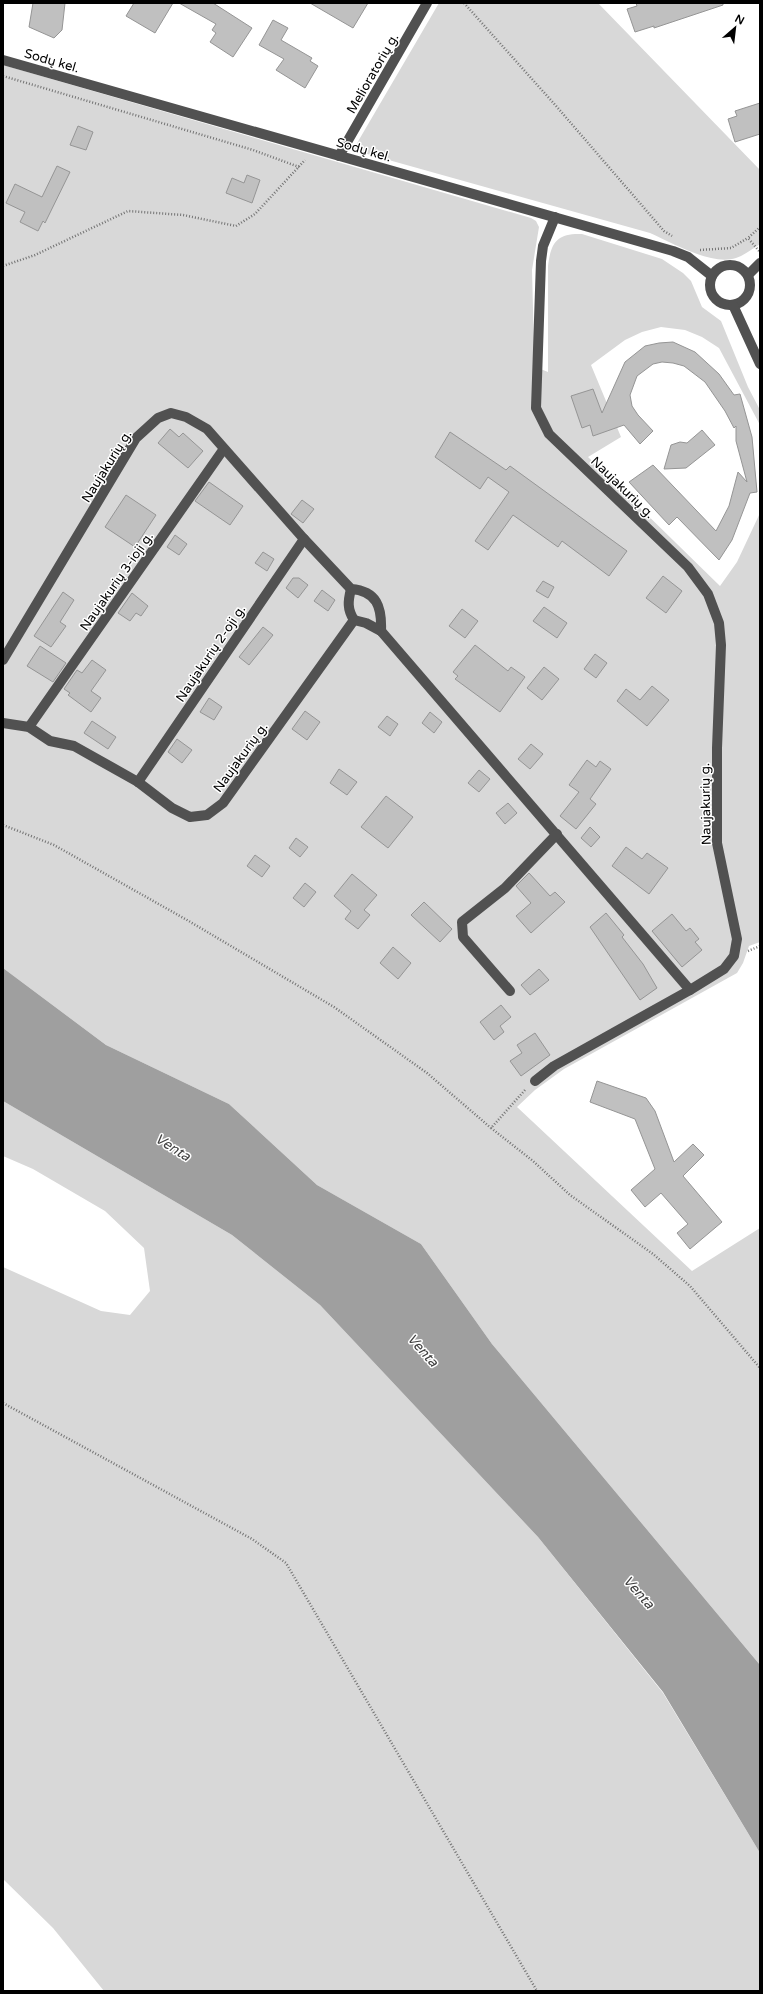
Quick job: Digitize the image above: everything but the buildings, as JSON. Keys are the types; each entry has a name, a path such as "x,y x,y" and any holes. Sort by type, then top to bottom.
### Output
{"street":[{"name":"Melioratorių g.","path":"339,156 427,3"},
{"name":"Sodų kel.","path":"3,60 673,251 688,258 712,276"},
{"name":"Naujakurių g.","path":"534,1081 554,1066 690,990 724,969 734,956 737,939 717,843 717,748 721,645 719,623 708,594 688,567 549,434 536,408 541,261 543,246 555,217"},
{"path":"748,275 760,263"},
{"path":"731,265 739,266 748,275 751,286 749,294 741,303 733,305 721,304 712,296 710,284 712,276 720,268 731,265"},
{"path":"733,305 760,364"},
{"name":"Naujakurių g.","path":"3,660 136,438 158,418 171,413 186,417 206,429 223,450 351,589"},
{"name":"Naujakurių 3-ioji g.","path":"29,727 223,450"},
{"name":"Naujakurių 2-oji g.","path":"138,782 304,539"},
{"path":"381,631 382,616 379,606 372,595 361,590 351,589 348,603 350,614 354,620 366,623 381,631 690,990"},
{"name":"Naujakurių g.","path":"3,723 29,727 50,741 74,746 138,782 172,808 190,817 207,815 223,803 354,620"},
{"path":"510,991 463,937 462,922 505,888 557,834"}],"path":[{"path":"464,3 557,107 664,231 678,239"},
{"path":"3,76 253,150 299,166"},
{"path":"3,266 35,255 128,211 183,215 236,226 255,214 315,149"},
{"path":"696,248 702,250 731,248 748,238 760,227"},
{"path":"748,238 760,252"},
{"path":"3,825 54,845 187,920 334,1007 427,1073 532,1161 570,1195 653,1254 690,1286 760,1368"},
{"path":"491,1128 534,1081"},
{"path":"3,1403 252,1539 286,1563 537,1991"}],"shaded area":[{"path":"439,3 598,3 760,170 760,244 736,258 726,260 715,259 692,252 650,233 353,150"},
{"path":"3,65 531,218 536,221 539,227 532,270 533,366 548,372 549,258 553,245 561,237 567,235 582,234 662,259 683,273 691,281 702,307 721,321 748,387 760,410 760,425 719,348 702,337 685,330 661,327 642,332 625,340 591,365 621,437 588,457 720,586 737,562 760,513 760,942 749,946 743,963 737,973 564,1069 535,1090 517,1107 692,1271 760,1228 760,1665 492,1344 421,1244 317,1185 229,1104 106,1045 3,968"},
{"path":"3,1101 232,1235 320,1305 538,1537 663,1693 760,1853 760,1991 104,1991 53,1928 3,1879 3,1267 101,1311 130,1315 150,1291 144,1248 105,1211 33,1169 3,1156"}],"water":[{"name":"Venta","path":"3,968 106,1045 229,1104 317,1185 421,1244 492,1344 760,1665 760,1853 663,1692 538,1537 320,1305 232,1235 3,1101"}]}
